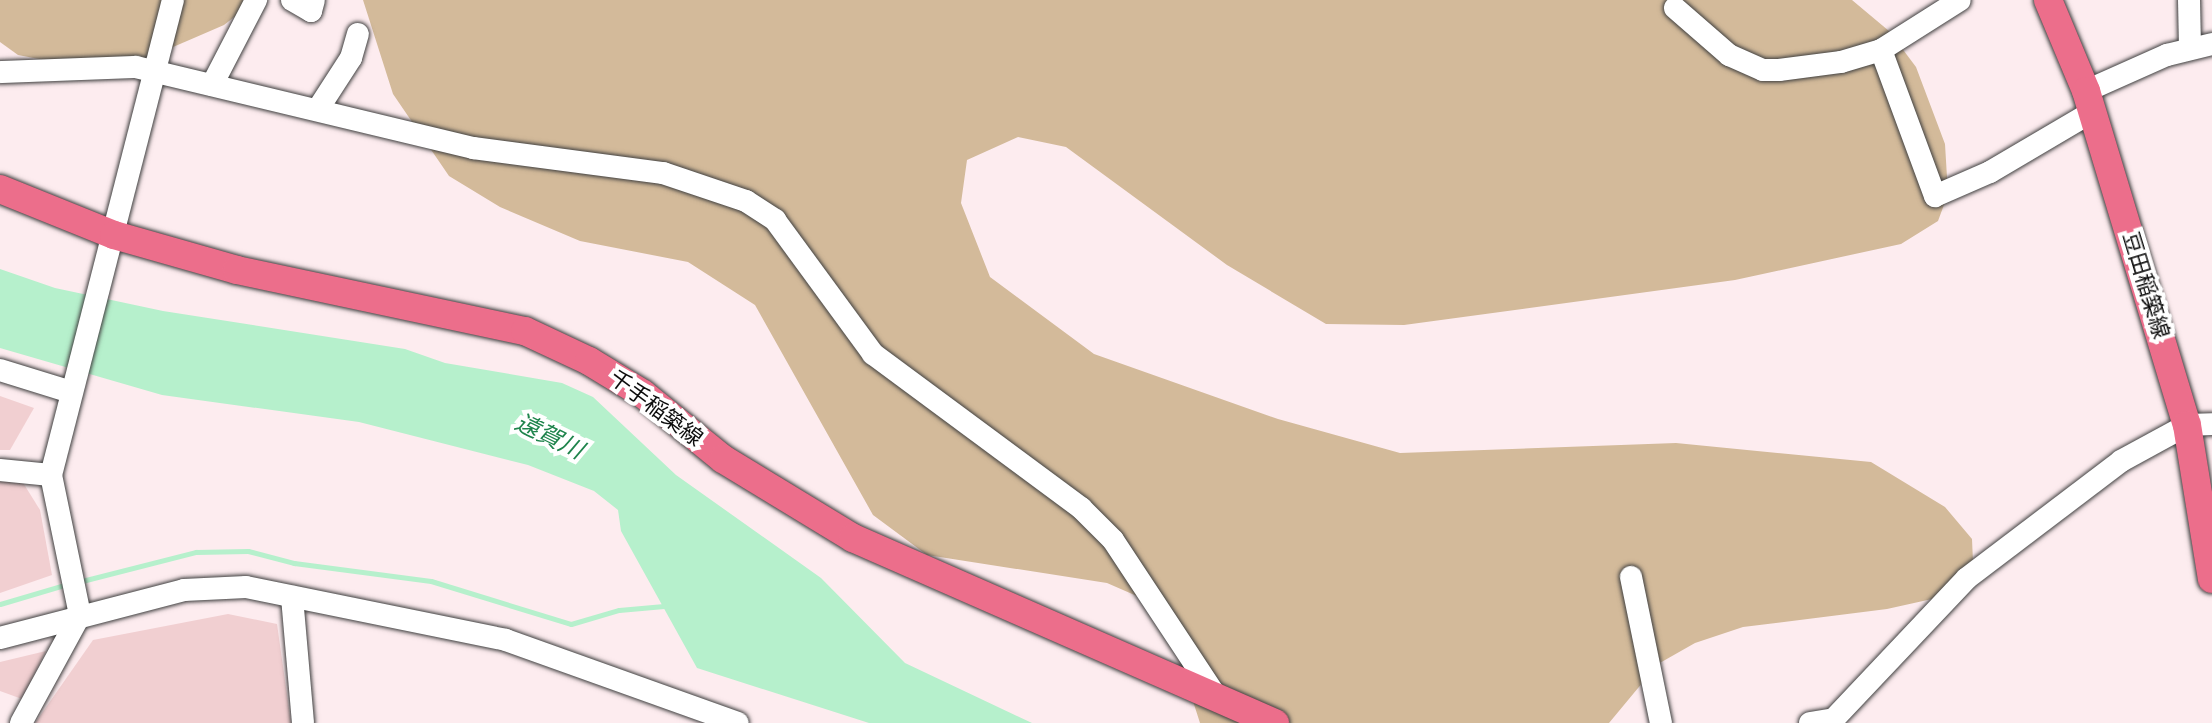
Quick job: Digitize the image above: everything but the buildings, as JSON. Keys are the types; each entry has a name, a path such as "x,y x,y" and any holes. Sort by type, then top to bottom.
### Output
{"main road":[{"name":"豆田稲築線","path":"2048,0 2089,102 2200,425 2212,579"},
{"name":"千手稲築線","path":"0,189 113,240 237,270 525,331 589,361 643,394 735,467 853,538 1275,723"}],"street":[{"path":"21,723 80,615 51,475 173,0"},
{"path":"212,85 256,0"},
{"path":"292,0 311,11 314,0"},
{"path":"1675,8 1729,55 1763,70 1812,68 1881,50 1960,0"},
{"path":"1881,50 1935,196 1990,172 2089,102 2201,45 2189,0"},
{"path":"318,109 351,58 358,34"},
{"path":"0,72 125,66 519,156 663,173 755,207 775,220 873,354 1081,508 1113,540 1217,698"},
{"path":"0,370 73,387"},
{"path":"1823,722 1967,578 2121,461 2200,425"},
{"path":"0,470 51,475"},
{"path":"1631,577 1661,723"},
{"path":"0,638 80,615 223,585 506,640 738,723"},
{"path":"292,597 303,723"}],"shaded area":[{"path":"0,0 256,0 224,25 143,60 81,67 18,55 0,42"},
{"path":"363,0 1852,0 1889,31 1916,67 1945,144 1948,194 1938,221 1901,244 1735,280 1404,325 1326,324 1227,265 1066,147 1018,137 967,160 961,203 990,277 1094,354 1278,419 1400,453 1676,443 1871,462 1945,507 1972,539 1973,562 1959,593 1887,609 1743,627 1695,643 1658,664 1609,723 1200,723 1175,645 1146,600 1107,583 927,555 873,515 755,305 688,262 580,241 500,207 449,176 393,94"},
{"path":"0,396 34,408 10,450 0,450"},
{"path":"0,478 22,481 40,510 52,575 0,593"},
{"path":"228,614 277,624 291,723 35,723 93,640"},
{"path":"46,651 22,699 0,691 0,662"}],"water":[{"name":"遠賀川","path":"0,269 55,288 163,311 405,349 445,363 562,383 593,397 676,475 821,578 905,663 1032,723 869,723 697,668 621,531 618,510 594,491 528,465 359,422 162,395 0,348"}],"waterway":[{"path":"78,582 196,552 248,551 294,563 431,581 571,624 619,610 664,606"},
{"path":"0,604 68,584"}]}
